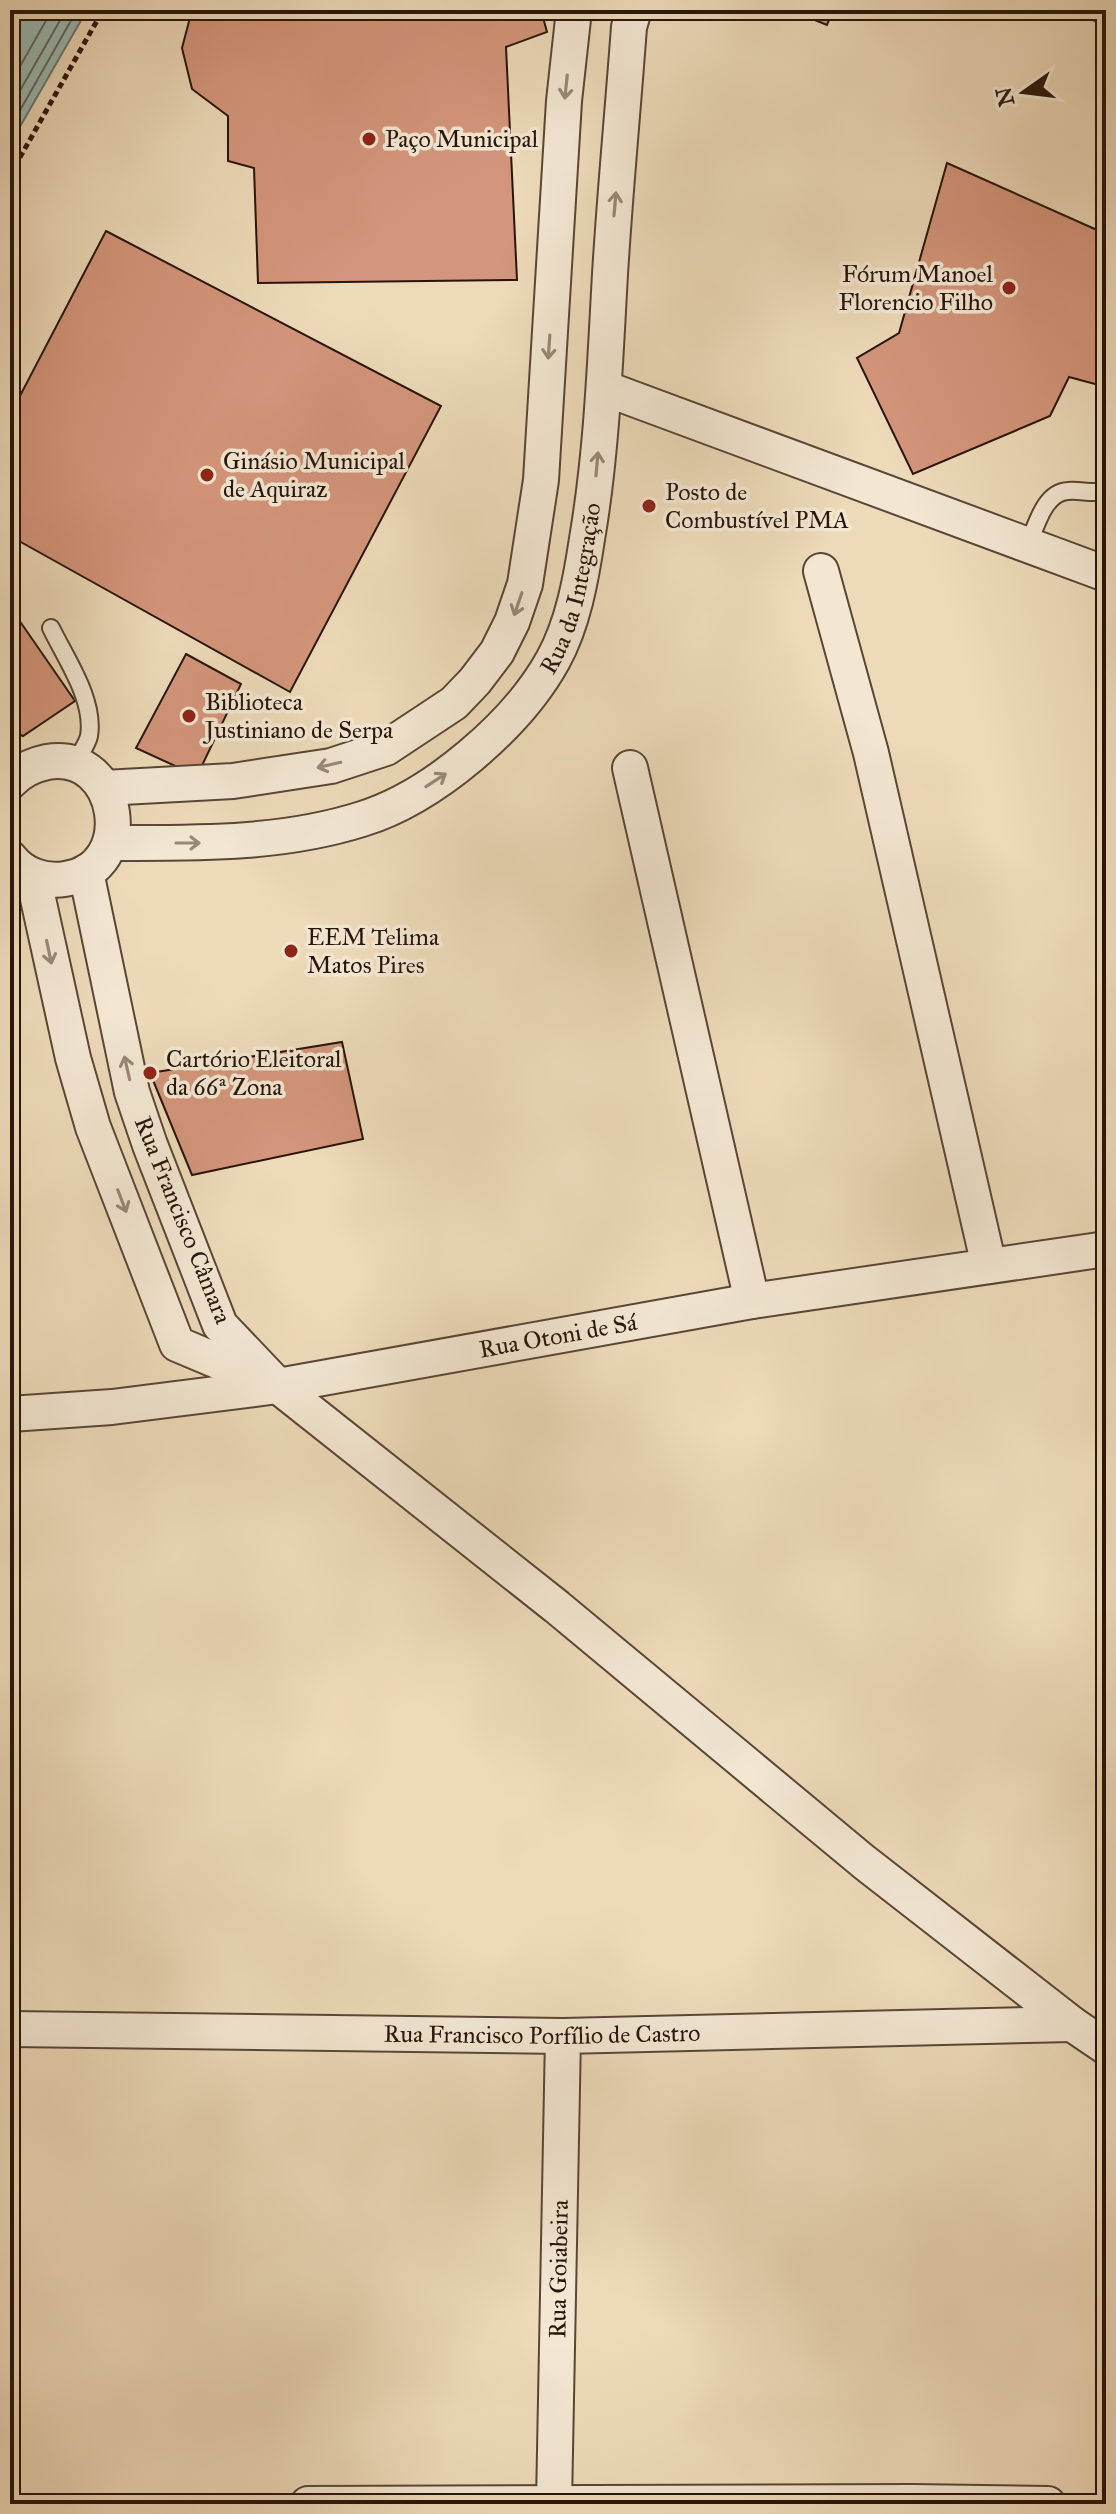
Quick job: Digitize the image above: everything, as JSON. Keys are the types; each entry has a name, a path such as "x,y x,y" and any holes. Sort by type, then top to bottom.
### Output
{"street":[{"name":"Rua da Integração","path":"104,788 233,781 331,766 386,748 454,703 497,652 512,622 525,584 541,480 564,101 574,10"},
{"name":"Rua da Integração","path":"110,843 214,843 256,839 362,819 403,801 472,756 524,704 554,658 580,586 593,502 629,27 634,10"},
{"path":"604,388 1106,574"},
{"path":"821,571 871,753 989,1266"},
{"path":"12,776 34,765 55,761 75,764 92,774 104,788 113,815 110,843 101,859 86,872 51,880 22,867"},
{"path":"630,768 752,1301"},
{"name":"Rua Francisco Câmara","path":"22,867 93,1127 177,1344 278,1386"},
{"name":"Rua Francisco Câmara","path":"86,872 132,1092 150,1145 220,1325 278,1386"},
{"name":"Rua Otoni de Sá","path":"10,1414 112,1407 278,1386 752,1301 1106,1249"},
{"path":"278,1386 557,1607 864,1862 1106,2047"},
{"name":"Rua Francisco Porfílio de Castro","path":"10,2029 563,2036 1072,2024"},
{"name":"Rua Goiabeira","path":"554,2503 563,2036"},
{"path":"308,2504 1048,2504"}],"lane":[{"path":"1028,545 1050,499 1059,492 1106,491"},
{"path":"51,628 83,695 90,720 89,738 75,764"}],"path":[{"path":"10,175 103,10"}],"water":[{"path":"10,10 87,10 10,144"}],"building":[{"name":"Paço Municipal","path":"192,10 541,10 547,32 506,47 517,280 258,283 254,168 228,161 228,116 192,89 182,48"},
{"path":"790,10 833,10 827,25"},
{"path":"1057,10 1106,10 1106,24"},
{"name":"Fórum Manoel Florencio Filho","path":"947,163 1106,234 1106,387 1069,377 1050,416 913,474 857,358 899,333"},
{"name":"Ginásio Municipal de Aquiraz","path":"106,231 441,406 290,692 10,536 10,415"},
{"path":"10,607 75,701 23,736 10,730"},
{"name":"Biblioteca Justiniano de Serpa","path":"186,654 241,684 197,776 136,748"},
{"path":"342,1042 363,1139 192,1175 150,1073"}],"place":[{"name":"Paço Municipal","path":"369,139"},
{"name":"Fórum Manoel Florencio Filho","path":"1009,288"},
{"name":"Ginásio Municipal de Aquiraz","path":"207,475"},
{"name":"Posto de Combustível PMA","path":"649,506"},
{"name":"Biblioteca Justiniano de Serpa","path":"189,716"},
{"name":"EEM Telima Matos Pires","path":"291,951"},
{"name":"Cartório Eleitoral da 66ª Zona","path":"150,1073"}]}
